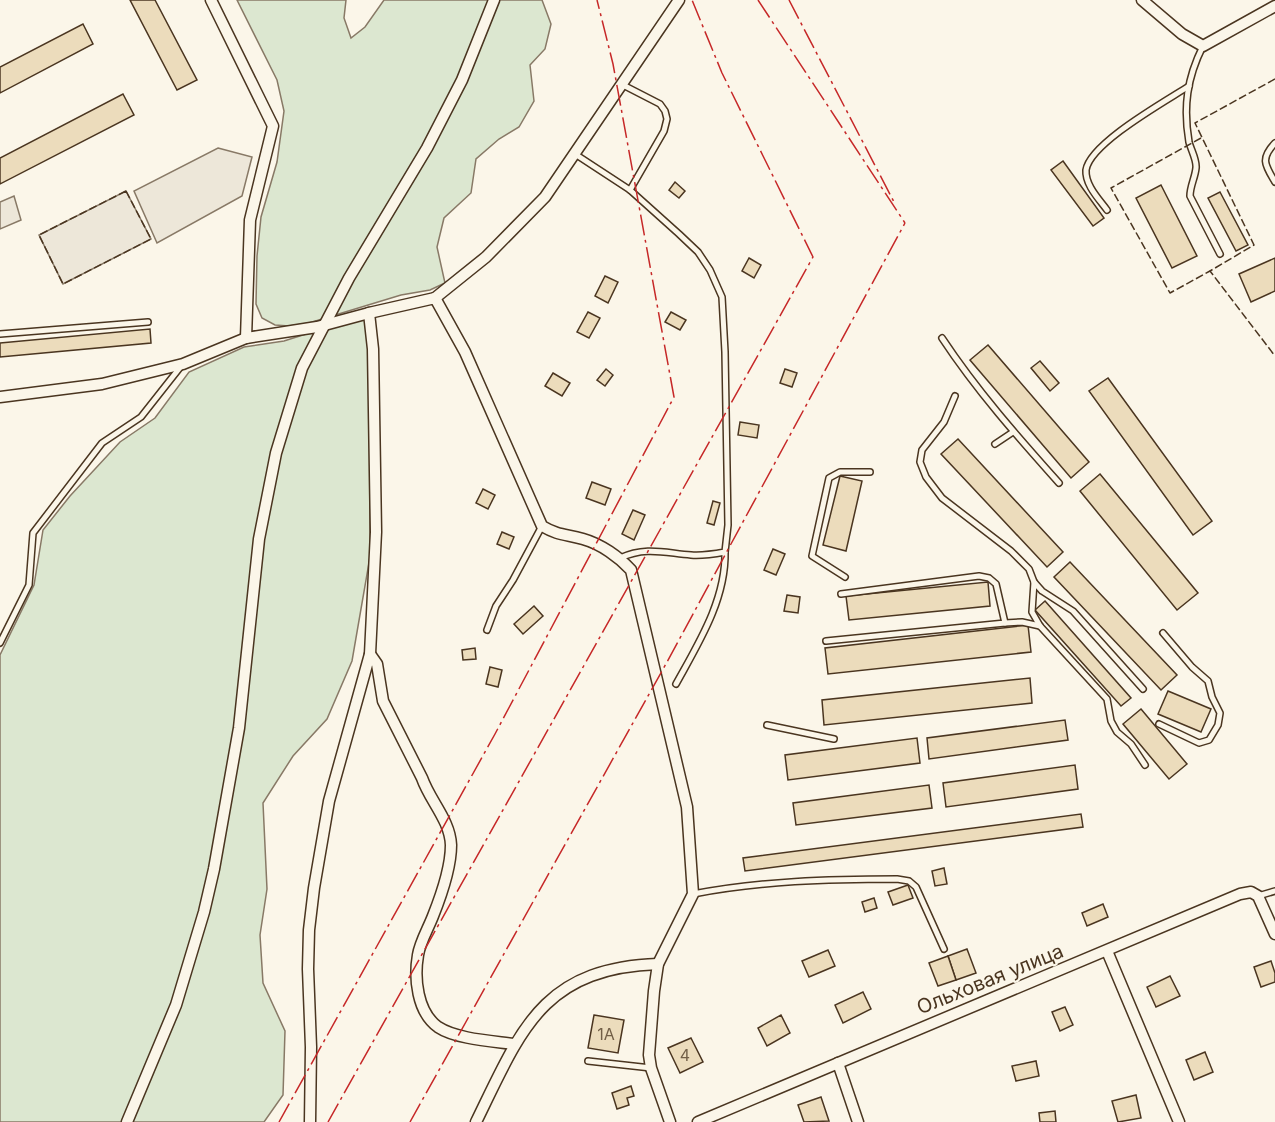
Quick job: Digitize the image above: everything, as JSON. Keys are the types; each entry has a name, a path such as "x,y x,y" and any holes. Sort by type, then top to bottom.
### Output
{"street":[{"path":"210,0 273,126 250,220 246,338"},
{"path":"127,1122 176,1005 204,912 231,780 259,539 268,489 302,368 349,278 427,148 462,80 494,0"},
{"path":"0,397 102,384 183,364 246,338 324,325 435,298 486,257 545,197 680,0"},
{"path":"1142,0 1182,34 1203,46 1275,6"},
{"path":"435,298 465,352 542,526 557,534 584,539 620,558 631,570 687,807 693,894 658,964 649,1055 651,1068 670,1122"},
{"path":"310,1122 309,930 329,801 370,654 376,532 373,359 369,313"},
{"path":"370,654 376,664 383,701 447,827 451,844 449,863 441,892 418,954 416,976 419,997 425,1013 437,1026 450,1032 514,1044"},
{"name":"Ольховая улица","path":"698,1122 1240,894 1251,892 1258,896"},
{"path":"1258,896 1275,934"},
{"path":"1107,951 1179,1122"},
{"path":"476,1122 514,1044 530,1020 552,998 581,979 609,970 658,964"},
{"path":"838,1063 858,1122"}],"lane":[{"path":"1203,46 1189,86 1185,113 1190,145 1197,167 1190,195 1220,254"},
{"path":"623,85 660,104 667,119 664,131 630,190"},
{"path":"1107,210 1089,184 1086,171 1090,159 1099,148 1141,116 1189,86"},
{"path":"1275,143 1267,152 1264,165 1275,182"},
{"path":"574,153 630,190 698,252 710,270 722,297 728,525 725,565 707,628 676,684"},
{"path":"0,334 148,322"},
{"path":"942,338 968,376 1013,432 1059,483"},
{"path":"0,643 29,585 33,533 102,443 141,417 183,364"},
{"path":"955,396 944,422 922,450 920,462 926,477 942,498 1011,551 1029,569 1034,582 1042,591 1073,611 1143,689"},
{"path":"995,444 1013,432"},
{"path":"845,577 812,556 829,477 840,472 870,472"},
{"path":"487,630 496,606 542,526"},
{"path":"620,558 634,552 669,551 691,555 725,552"},
{"path":"841,594 979,576 989,578 996,584 1005,623"},
{"path":"1034,582 1032,612 1040,626 1107,699 1111,721 1117,732 1131,744 1145,765"},
{"path":"826,641 1005,623 1022,622 1040,626"},
{"path":"1160,724 1199,743 1209,740 1218,725 1220,713 1212,697 1208,681 1192,667 1164,633"},
{"path":"767,725 834,739"},
{"path":"693,894 796,882 897,879 909,881 916,887 944,949"},
{"path":"1258,896 1275,891"},
{"path":"588,1061 651,1068"}],"green space":[{"path":"237,0 346,0 344,18 351,38 365,27 384,0 542,0 551,24 545,49 530,65 534,101 519,127 499,139 476,159 471,193 444,218 437,247 445,283 430,290 401,295 309,323 289,326 275,325 262,318 256,304 261,217 277,162 284,111 277,80"},
{"path":"369,314 370,557 352,661 327,719 293,756 263,803 267,889 260,935 263,983 285,1031 283,1095 264,1122 0,1122 0,655 34,585 43,530 70,496 120,442 155,418 189,372 244,347 284,341"}],"shaded area":[{"path":"218,148 252,157 242,196 157,243 134,191"},
{"path":"126,191 151,239 63,284 39,235"},
{"path":"14,196 21,220 0,229 0,202"}],"building":[{"path":"130,0 155,0 197,80 177,90"},
{"path":"83,24 93,44 0,93 0,67"},
{"path":"123,94 134,115 0,184 0,158"},
{"path":"1063,161 1104,218 1093,226 1051,170"},
{"path":"675,182 685,191 679,198 669,190"},
{"path":"1161,185 1197,256 1172,268 1136,198"},
{"path":"1220,192 1248,245 1236,251 1208,198"},
{"path":"749,258 761,265 754,278 742,271"},
{"path":"1275,258 1275,291 1251,302 1239,274"},
{"path":"605,276 618,282 608,303 595,296"},
{"path":"588,312 600,318 589,338 577,332"},
{"path":"671,312 686,320 680,330 665,322"},
{"path":"150,329 151,343 0,357 0,343"},
{"path":"988,345 1089,462 1071,478 970,360"},
{"path":"1040,361 1059,383 1050,391 1031,368"},
{"path":"606,369 613,375 605,386 597,380"},
{"path":"785,369 797,373 792,387 780,383"},
{"path":"553,373 570,383 562,396 545,386"},
{"path":"1108,378 1212,521 1193,535 1089,391"},
{"path":"740,422 759,425 757,438 738,435"},
{"path":"958,439 1063,552 1047,567 941,454"},
{"path":"1100,474 1198,593 1177,610 1080,491"},
{"path":"840,476 862,481 846,551 823,545"},
{"path":"592,482 611,489 605,505 586,498"},
{"path":"483,489 495,495 488,509 476,503"},
{"path":"713,501 720,503 714,525 707,523"},
{"path":"633,510 645,515 634,540 622,534"},
{"path":"502,532 514,537 509,549 497,544"},
{"path":"773,549 785,554 776,575 764,570"},
{"path":"1070,562 1177,675 1161,690 1054,577"},
{"path":"988,582 990,606 849,620 846,596"},
{"path":"787,595 800,597 798,613 784,611"},
{"path":"1045,601 1131,698 1121,706 1035,610"},
{"path":"534,606 543,616 523,634 514,624"},
{"path":"1028,625 1031,652 828,674 825,648"},
{"path":"475,648 476,659 463,660 462,650"},
{"path":"490,667 502,670 498,687 486,684"},
{"path":"1030,678 1032,703 824,725 822,700"},
{"path":"1168,691 1211,709 1201,732 1158,714"},
{"path":"1141,709 1187,764 1169,779 1123,724"},
{"path":"1065,720 1068,740 929,759 927,738"},
{"path":"917,738 920,763 788,780 785,755"},
{"path":"1075,765 1078,789 946,807 943,783"},
{"path":"929,785 932,808 796,825 793,803"},
{"path":"1081,814 1083,827 745,871 743,858"},
{"path":"944,868 947,884 935,886 932,871"},
{"path":"908,885 913,898 893,905 888,892"},
{"path":"874,898 877,908 865,912 862,902"},
{"path":"1103,904 1108,917 1087,926 1082,913"},
{"path":"967,949 976,973 956,980 948,956"},
{"path":"828,950 835,966 809,977 802,961"},
{"path":"948,956 956,980 938,986 929,963"},
{"path":"1271,961 1275,982 1261,987 1254,967"},
{"path":"1170,976 1180,996 1156,1007 1147,987"},
{"path":"863,992 871,1009 843,1023 835,1005"},
{"path":"1065,1007 1073,1025 1060,1031 1052,1012"},
{"path":"594,1015 624,1020 618,1053 588,1048"},
{"path":"781,1015 790,1033 767,1046 758,1028"},
{"path":"691,1038 703,1062 680,1073 668,1048"},
{"path":"1205,1052 1213,1072 1194,1080 1186,1060"},
{"path":"1036,1061 1039,1076 1016,1081 1012,1066"},
{"path":"631,1086 634,1096 627,1098 629,1105 617,1109 612,1093"},
{"path":"1136,1095 1141,1118 1118,1122 1112,1101"},
{"path":"821,1097 829,1121 804,1122 798,1105"},
{"path":"1055,1111 1056,1122 1040,1122 1039,1113"}],"fence":[{"path":"1275,79 1195,123 1254,245 1210,271 1275,356"},
{"path":"1201,138 1111,188 1170,293 1210,271"},
{"path":"126,191 151,239 63,284 39,235 126,191"}],"power":[{"path":"279,1122 495,734 674,397 613,64 597,0"},
{"path":"328,1122 813,257 722,73 692,0"},
{"path":"758,0 905,223"},
{"path":"789,0 894,202"},
{"path":"410,1122 667,662 905,223"}]}
